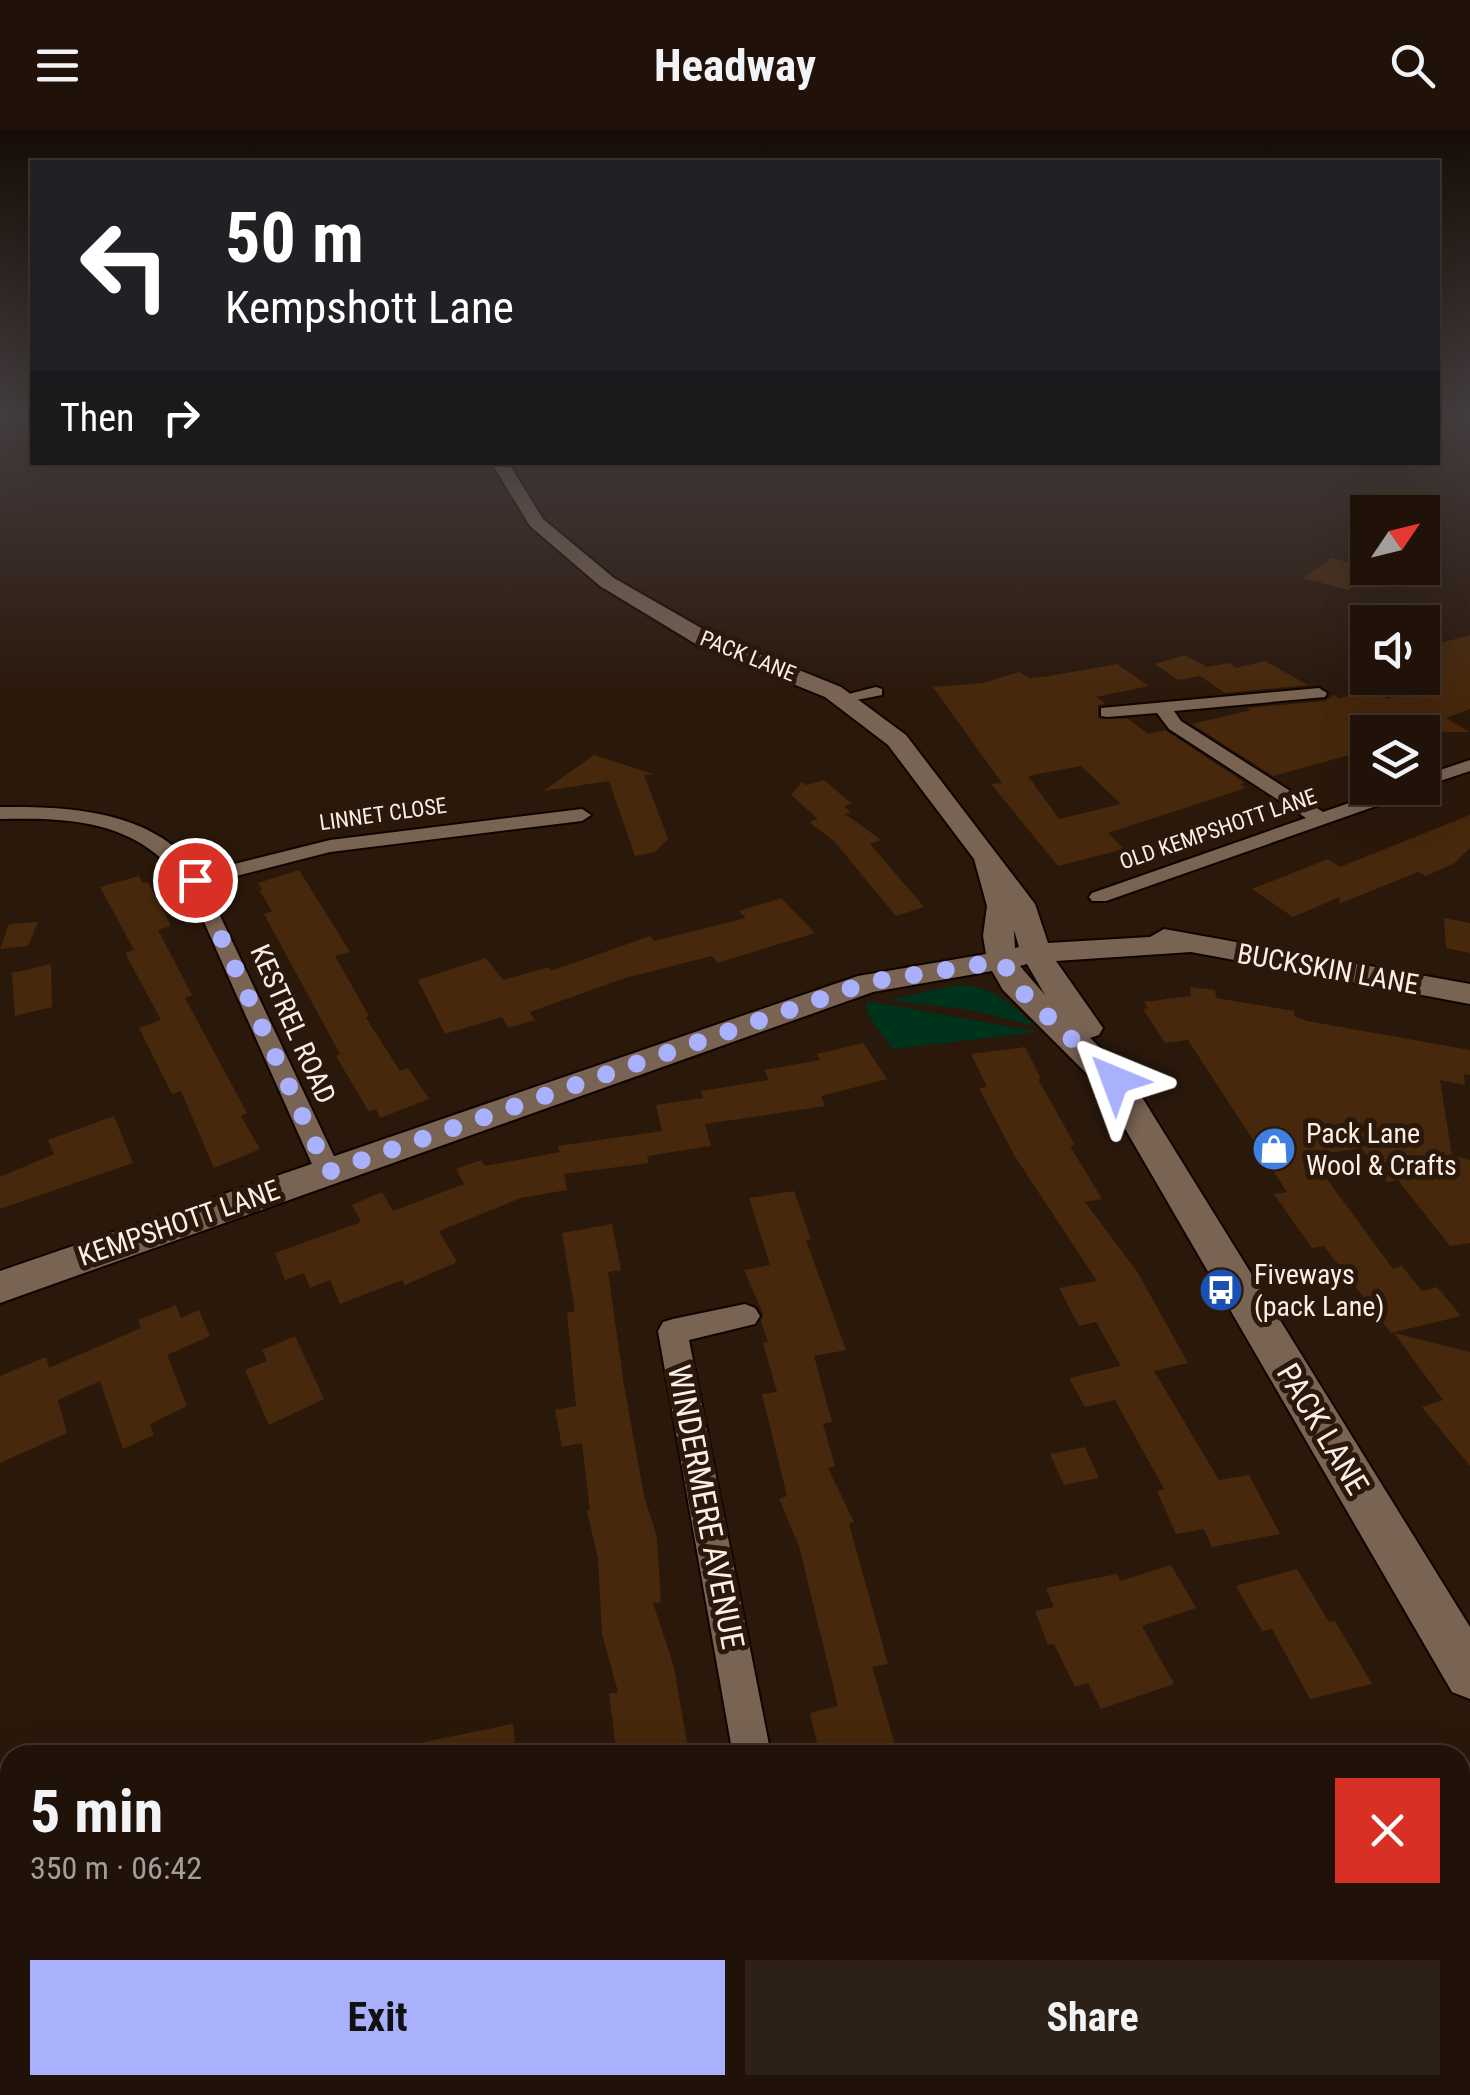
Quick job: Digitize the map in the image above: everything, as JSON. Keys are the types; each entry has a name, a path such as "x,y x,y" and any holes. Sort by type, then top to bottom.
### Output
{"street":[{"name":"PACK LANE","path":"528,509 536,522 607,582 707,641 801,677 840,698 876,722 913,758 986,861 1015,945 1104,1050 1115,1080 1470,1674"},
{"path":"840,698 876,692"},
{"path":"1107,712 1319,693"},
{"path":"1162,707 1175,725 1322,820"},
{"path":"1440,776 1470,765"},
{"name":"OLD KEMPSHOTT LANE","path":"1099,898 1363,805"},
{"name":"KESTREL ROAD","path":"0,813 84,817 130,828 172,851 195,880 328,1172"},
{"name":"LINNET CLOSE","path":"195,880 330,846 582,815"},
{"name":"BUCKSKIN LANE","path":"1015,945 1187,944 1470,994"},
{"name":"KEMPSHOTT LANE","path":"0,1287 869,982 1015,945"},
{"name":"WINDERMERE AVENUE","path":"745,1316 673,1331 750,1745"}],"green space":[{"path":"957,985 991,992 1035,1026 971,1010 888,1000"},
{"path":"867,1001 1038,1032 892,1049 867,1013"}],"building":[{"path":"1332,558 1350,563 1350,585 1356,585 1348,590 1303,578"},
{"path":"1470,635 1470,709 1446,718 1470,732 1440,732 1440,715 1350,715 1350,755 1273,776 1192,724 1251,710 1247,708 1325,701 1334,695 1382,695 1388,699 1399,695 1440,695 1440,643"},
{"path":"1185,655 1207,667 1229,663 1236,668 1265,661 1308,685 1225,693 1200,676 1178,680 1155,664"},
{"path":"1117,664 1149,686 1096,697 1106,704 1098,705 1098,718 1128,719 1148,734 1165,730 1245,783 1240,784 1246,788 1108,833 1124,849 1058,866 991,784 1002,783 933,687 983,683 1019,672 1030,678","holes":["1081,766 1121,804 1059,819 1028,776"]},
{"path":"594,755 653,774 644,775 668,839 655,852 635,856 609,781 543,791"},
{"path":"824,780 852,804 844,806 851,812 845,814 881,840 870,844 924,907 896,916 834,841 809,822 818,819 791,795 802,782 806,785"},
{"path":"1470,815 1470,848 1455,863 1426,876 1418,872 1339,904 1340,897 1293,917 1252,889 1328,859 1340,867"},
{"path":"299,870 350,952 335,956 369,1016 366,1018 400,1071 408,1068 429,1099 380,1118 376,1109 369,1112 336,1056 340,1054 264,914 272,911 259,890 258,883"},
{"path":"139,876 143,883 148,882 171,926 158,930 192,995 185,998 247,1113 241,1116 260,1149 214,1168 181,1091 172,1094 139,1028 161,1020 125,953 134,950 100,887"},
{"path":"781,898 815,933 717,963 712,956 625,978 530,1012 535,1020 508,1028 502,1017 445,1034 418,980 486,958 503,980 549,967 551,971 650,936 654,941 746,918 739,911"},
{"path":"1444,918 1470,923 1470,953 1446,948"},
{"path":"38,922 28,946 0,949 9,924"},
{"path":"51,964 52,1007 15,1016 12,973"},
{"path":"1190,987 1215,990 1216,998 1294,1011 1294,1016 1307,1021 1470,1050 1470,1075 1464,1074 1465,1085 1440,1080 1452,1156 1470,1160 1470,1243 1450,1246 1398,1180 1387,1182 1361,1148 1310,1156 1393,1269 1402,1266 1422,1291 1437,1287 1461,1316 1391,1333 1324,1246 1312,1248 1274,1194 1287,1192 1188,1040 1165,1043 1143,1009 1148,1008 1144,1002 1191,996"},
{"path":"863,1043 887,1079 821,1096 825,1106 705,1124 711,1146 647,1156 649,1163 564,1174 558,1146 662,1131 656,1105 703,1098 701,1091 769,1080 764,1070 820,1060 817,1054"},
{"path":"1025,1047 1075,1145 1070,1146 1102,1199 1085,1202 1138,1273 1188,1363 1154,1371 1219,1480 1249,1475 1280,1534 1212,1547 1204,1529 1176,1534 1157,1491 1164,1489 1115,1400 1085,1407 1069,1378 1121,1366 1096,1322 1079,1326 1059,1288 1097,1281 1014,1155 979,1088 987,1087 971,1054"},
{"path":"114,1116 133,1163 0,1209 0,1177 54,1154 48,1140"},
{"path":"560,1152 567,1190 521,1198 439,1231 457,1262 405,1285 402,1280 340,1304 330,1280 310,1288 304,1273 285,1280 275,1253 361,1222 352,1205 382,1192 393,1211 464,1184 456,1169 481,1160 485,1166"},
{"path":"794,1191 811,1239 806,1240 846,1350 814,1356 832,1422 823,1424 835,1466 828,1468 854,1522 849,1524 888,1664 872,1667 895,1745 818,1745 810,1713 838,1706 799,1546 779,1499 787,1496 762,1394 777,1392 763,1343 768,1342 761,1321 763,1314 744,1270 770,1265 749,1198"},
{"path":"612,1224 621,1270 608,1272 624,1385 644,1496 657,1537 661,1602 653,1603 674,1667 687,1745 616,1745 609,1694 618,1692 602,1634 598,1559 587,1511 590,1510 582,1443 562,1447 555,1410 576,1406 567,1313 575,1311 562,1233"},
{"path":"176,1305 181,1318 199,1310 210,1336 167,1355 187,1406 150,1424 154,1435 123,1449 100,1381 58,1400 67,1433 0,1463 0,1376 46,1357 49,1368 141,1328 138,1320"},
{"path":"1394,1333 1470,1352 1470,1466 1422,1407 1443,1400"},
{"path":"295,1336 324,1399 269,1425 245,1370 267,1361 262,1350"},
{"path":"1085,1447 1099,1478 1064,1485 1050,1454"},
{"path":"1171,1565 1196,1608 1142,1626 1174,1684 1101,1709 1088,1683 1075,1687 1054,1644 1048,1645 1035,1611 1054,1607 1046,1588 1117,1574 1120,1581"},
{"path":"1297,1569 1329,1622 1335,1621 1372,1684 1310,1699 1272,1629 1262,1631 1236,1586"},
{"path":"513,1724 515,1745 415,1745"}],"place":[{"name":"Pack Lane Wool & Crafts","path":"1274,1149"},
{"name":"Fiveways (pack Lane)","path":"1221,1290"}],"route":[{"path":"195,880 328,1172 869,982 1002,961 1020,990 1115,1080"}]}
